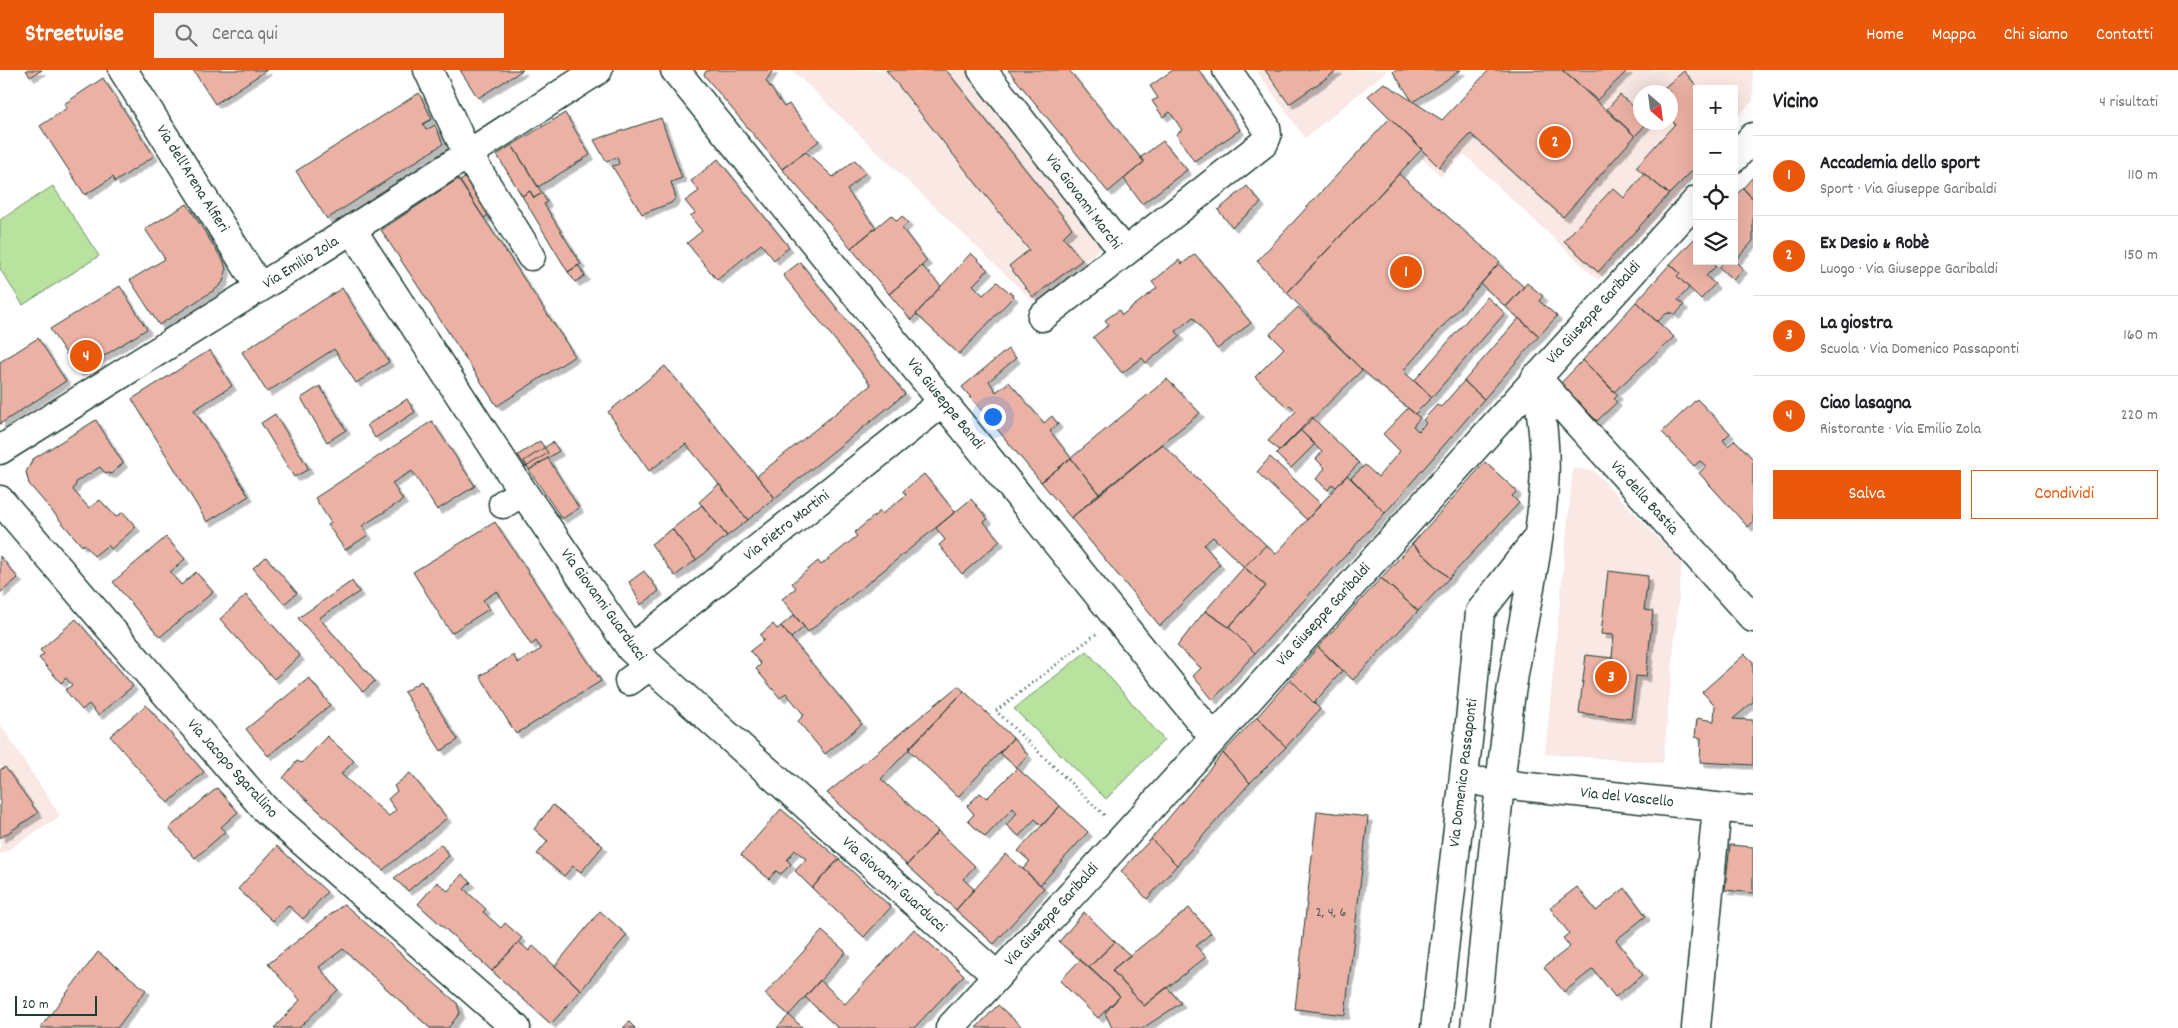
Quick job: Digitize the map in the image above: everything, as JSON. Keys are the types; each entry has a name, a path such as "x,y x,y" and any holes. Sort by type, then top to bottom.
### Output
{"street":[{"name":"Via dell'Arena Alfieri","path":"123,70 260,288"},
{"path":"428,70 468,153 531,256"},
{"name":"Via Emilio Zola","path":"0,450 352,230 598,70"},
{"name":"Via Giuseppe Bandi","path":"675,70 1214,738"},
{"name":"Via Giovanni Marchi","path":"982,70 1124,252 1042,317"},
{"path":"1124,252 1264,143 1267,136 1266,127 1227,70"},
{"path":"1738,154 1753,137"},
{"name":"Via Giuseppe Garibaldi","path":"950,1028 1214,738 1536,377 1693,204"},
{"name":"Via Giovanni Guarducci","path":"352,230 513,498 636,666 997,976"},
{"path":"1475,1028 1518,640 1538,538 1544,486 1544,441 1536,377"},
{"name":"Via della Bastia","path":"1536,377 1753,618"},
{"name":"Via Pietro Martini","path":"636,666 943,402"},
{"name":"Via Jacopo Sgarallino","path":"0,500 264,808 499,1023"},
{"name":"Via Domenico Passaponti","path":"1435,1028 1480,612 1538,538"},
{"name":"Via del Vascello","path":"1463,780 1717,808 1753,810"},
{"path":"1696,1028 1717,808"}],"path":[{"path":"1117,618 996,711 1125,835"}],"shaded area":[{"path":"792,70 966,70 1106,244 1033,301"},
{"path":"1256,70 1388,70 1305,138"},
{"path":"1498,70 1753,70 1753,100 1738,117 1738,85 1699,85 1691,75 1698,85 1693,85 1693,180 1598,280 1464,154 1441,176 1420,156"},
{"path":"1573,468 1594,471 1682,563 1663,763 1545,754"},
{"path":"0,724 60,816 0,855"}],"green space":[{"path":"53,186 99,256 23,305 0,269 0,220"},
{"path":"1087,651 1164,740 1106,799 1014,709"}],"building":[{"path":"26,70 42,70 30,77"},
{"path":"193,70 267,70 215,104"},
{"path":"460,70 523,70 478,98"},
{"path":"773,70 766,81 784,107 789,104 819,141 782,169 704,75 706,71"},
{"path":"886,70 946,70 1072,228 1063,237 1082,260 1033,297 1009,266 1029,250"},
{"path":"1008,70 1069,70 1144,162 1108,192"},
{"path":"1173,70 1199,70 1240,130 1194,161 1176,134 1182,130 1170,112 1163,117 1152,101 1158,98 1150,86"},
{"path":"1265,70 1338,70 1289,104"},
{"path":"1395,70 1461,70 1413,102 1393,72"},
{"path":"1489,70 1562,70 1635,136 1563,217 1471,134 1439,167 1368,96 1384,83 1442,120"},
{"path":"1562,70 1628,70 1597,100"},
{"path":"1684,71 1696,85 1693,85 1693,170 1669,194 1636,167 1670,130 1678,130 1678,85 1667,85"},
{"path":"103,78 154,156 115,182 113,177 85,195 40,126 67,108 64,104"},
{"path":"419,93 432,119 423,124 426,130 435,125 443,144 327,219 296,171"},
{"path":"1620,95 1633,106 1633,130 1641,130 1635,136 1607,109"},
{"path":"565,113 590,155 538,187 512,145"},
{"path":"661,118 682,178 671,182 676,198 671,203 642,214 612,166 619,164 617,157 606,161 594,140"},
{"path":"1390,118 1422,149 1287,293 1257,261"},
{"path":"1163,141 1187,170 1142,204 1124,179 1144,162 1141,157"},
{"path":"512,145 542,193 534,198 530,191 522,196 497,155"},
{"path":"806,152 833,177 855,160 866,172 847,190 876,228 851,248 782,169"},
{"path":"718,159 789,247 774,260 761,244 717,280 687,243 702,231 690,216 695,213 685,201 699,191 691,181"},
{"path":"1399,174 1500,262 1403,371 1432,397 1415,414 1362,370 1287,293"},
{"path":"1644,174 1669,194 1598,272 1564,241 1613,188 1624,198"},
{"path":"469,175 493,212 484,218 460,181"},
{"path":"1753,177 1753,199 1743,188"},
{"path":"458,179 575,356 497,406 381,230"},
{"path":"1247,186 1261,203 1232,227 1218,210"},
{"path":"1743,188 1753,199 1753,241 1738,258 1738,220 1738,193"},
{"path":"530,191 534,198 542,193 547,202 544,204 581,264 568,272 522,196"},
{"path":"187,204 224,262 226,270 223,282 216,289 159,325 130,280 165,259 145,229"},
{"path":"891,215 897,221 902,216 908,223 902,228 927,261 889,294 851,248"},
{"path":"1693,240 1693,265 1715,265 1706,276 1715,284 1701,299 1677,276 1680,273 1670,264"},
{"path":"971,253 988,270 973,285 983,295 997,282 1014,296 959,354 916,314"},
{"path":"1195,254 1251,323 1217,349 1193,317 1176,331 1180,336 1146,363 1142,358 1122,373 1093,337 1109,325 1105,320 1119,310 1122,315 1157,288 1152,282 1179,260 1182,264"},
{"path":"800,262 905,394 775,498 757,476 871,385 783,275"},
{"path":"1498,264 1524,287 1506,307 1481,284"},
{"path":"1670,264 1680,273 1677,276 1689,288 1678,300 1684,305 1675,315 1671,312 1667,313 1657,322 1636,302"},
{"path":"1738,264 1743,269 1733,280 1719,267 1721,265"},
{"path":"578,265 585,276 575,282 568,272"},
{"path":"922,266 941,286 911,320 889,294"},
{"path":"1527,283 1543,296 1539,301 1557,316 1539,336 1506,307"},
{"path":"120,286 147,329 78,372 50,329"},
{"path":"342,288 389,362 356,383 334,349 267,392 242,352"},
{"path":"1487,297 1505,313 1432,397 1414,381"},
{"path":"1636,302 1674,337 1614,392 1583,360"},
{"path":"1298,307 1362,370 1280,451 1268,441 1296,411 1290,405 1287,407 1255,377 1284,348 1270,334"},
{"path":"1519,318 1539,336 1484,399 1464,381"},
{"path":"38,338 66,381 0,424 0,362"},
{"path":"1008,349 1016,358 989,381 996,392 1009,382 1044,423 1052,416 1058,424 1050,431 1071,458 1041,482 962,387"},
{"path":"210,350 232,386 194,410 249,496 207,522 132,399"},
{"path":"1583,360 1618,395 1614,399 1617,402 1597,421 1560,384"},
{"path":"665,366 775,498 748,520 686,444 649,471 608,412"},
{"path":"1167,379 1200,413 1099,494 1071,458"},
{"path":"1464,381 1484,399 1385,513 1351,478 1365,465 1378,477 1400,451 1383,434 1408,408 1420,418 1413,426 1418,431 1426,423 1423,420 1437,405 1441,407"},
{"path":"320,386 346,430 327,442 301,398"},
{"path":"407,399 415,412 375,438 367,425"},
{"path":"1697,399 1730,433 1723,440 1728,446 1735,440 1753,459 1753,522 1748,527 1699,473 1706,466 1700,461 1694,466 1662,432"},
{"path":"275,414 309,469 294,477 261,423"},
{"path":"1312,417 1359,463 1336,487 1332,484 1328,490 1316,479 1325,468 1316,459 1322,452 1300,430"},
{"path":"96,420 123,463 111,474 104,472 100,467 77,481 73,490 89,508 100,500 116,517 123,512 136,527 111,549 108,545 94,556 84,544 82,546 29,484 26,472 33,459"},
{"path":"432,421 475,486 437,510 412,471 392,483 403,500 362,526 368,535 345,550 328,525 331,523 315,498"},
{"path":"1300,430 1315,444 1291,468 1276,454"},
{"path":"540,441 548,453 526,467 518,455"},
{"path":"553,442 559,451 529,470 524,461"},
{"path":"1162,444 1266,545 1244,567 1213,537 1204,545 1220,564 1160,626 1071,518"},
{"path":"1270,457 1321,504 1307,520 1257,472"},
{"path":"548,458 579,508 562,519 529,470"},
{"path":"1071,458 1099,494 1071,518 1041,482"},
{"path":"1485,462 1517,491 1512,496 1519,503 1449,578 1412,544"},
{"path":"924,474 955,512 808,632 782,599 796,588 792,583 818,561 821,565 857,536 854,533 880,511 882,514 906,495 903,491"},
{"path":"1347,475 1385,513 1255,653 1229,627 1266,586 1244,567 1266,545 1276,554"},
{"path":"719,484 748,520 727,536 699,502"},
{"path":"971,499 988,519 984,522 1000,541 962,574 939,545 945,540 936,528"},
{"path":"702,505 727,536 696,560 672,529"},
{"path":"495,522 601,681 516,734 480,676 513,655 518,663 541,649 536,641 531,645 497,591 483,600 489,609 451,633 413,572"},
{"path":"672,529 696,560 675,576 651,544"},
{"path":"166,537 185,559 170,572 181,585 196,572 213,592 160,637 113,582"},
{"path":"1412,544 1449,578 1418,611 1381,578"},
{"path":"0,556 18,578 0,593"},
{"path":"266,557 297,593 284,604 253,568"},
{"path":"1244,567 1266,586 1229,627 1205,611"},
{"path":"644,571 659,591 641,605 629,582"},
{"path":"1608,571 1648,576 1644,610 1653,611 1646,677 1636,676 1631,719 1579,713 1586,655 1612,658 1614,635 1601,634"},
{"path":"1381,578 1418,611 1353,680 1318,647"},
{"path":"352,581 359,592 319,618 375,681 363,692 298,618"},
{"path":"246,595 300,656 274,679 220,619"},
{"path":"1205,611 1229,627 1255,653 1213,700 1193,676 1201,668 1177,646"},
{"path":"794,615 804,627 791,638 781,626"},
{"path":"76,619 133,686 98,715 89,704 82,710 65,690 72,685 66,678 61,683 39,658 44,654 40,650"},
{"path":"773,624 777,629 781,626 862,724 825,754 798,721 804,715 786,693 780,698 756,669 761,664 750,651 764,640 760,635"},
{"path":"1318,647 1342,671 1314,703 1290,679"},
{"path":"1745,654 1753,662 1753,702 1733,719 1753,720 1753,765 1700,762 1701,738 1695,737 1697,718 1714,721 1715,705 1702,692"},
{"path":"309,678 330,705 268,756 246,729"},
{"path":"1290,679 1320,709 1286,747 1257,717"},
{"path":"421,681 458,740 441,751 404,692"},
{"path":"958,686 964,691 881,779 938,831 907,865 827,793"},
{"path":"964,691 1013,738 958,797 908,749"},
{"path":"146,705 204,772 168,803 110,736"},
{"path":"1257,717 1286,747 1250,783 1223,753"},
{"path":"327,736 354,761 341,774 389,816 396,810 388,799 397,791 394,786 410,773 447,818 383,870 283,778 297,761 302,763"},
{"path":"1013,738 1028,755 1017,768 1000,753"},
{"path":"1223,753 1250,783 1177,865 1151,839"},
{"path":"5,767 38,813 0,838 0,770"},
{"path":"1017,768 1060,806 1042,826 1035,819 1019,836 1006,825 1017,813 1013,808 985,837 968,821 974,814 967,806 980,793 987,798"},
{"path":"217,788 238,812 221,827 225,832 195,858 169,828"},
{"path":"553,805 603,846 581,872 573,866 564,876 537,854 548,841 534,829"},
{"path":"1060,806 1088,832 1040,885 1023,869 1030,861 1018,851"},
{"path":"781,809 839,859 812,888 795,871 806,859 795,850 787,860 791,864 781,874 776,871 769,879 741,855"},
{"path":"1317,811 1368,817 1345,1015 1295,1009"},
{"path":"938,831 975,866 963,879 974,889 956,910 907,865"},
{"path":"1151,839 1177,865 1147,899 1121,871"},
{"path":"441,844 449,856 408,891 394,878"},
{"path":"1730,845 1753,847 1753,893 1725,890"},
{"path":"277,846 327,892 303,919 288,905 273,921 238,889"},
{"path":"1006,854 1044,888 994,944 956,910"},
{"path":"839,859 891,907 864,937 812,888"},
{"path":"462,874 471,882 464,889 486,909 483,912 501,928 505,923 522,938 492,971 418,904 437,882 448,891"},
{"path":"1577,887 1596,911 1625,888 1646,916 1616,940 1643,975 1615,997 1593,969 1564,992 1544,967 1570,947 1563,938 1569,933 1550,908"},
{"path":"344,904 457,1003 460,1013 448,1028 430,1028 343,949 319,967 338,990 299,1028 274,1028 300,1000 268,964"},
{"path":"1189,908 1211,933 1196,946 1206,957 1144,1006 1112,970"},
{"path":"600,911 627,935 581,990 555,966"},
{"path":"1084,912 1115,942 1089,967 1059,942"},
{"path":"914,929 964,975 914,1028 838,1028 805,997 820,980 845,1004"},
{"path":"822,931 846,952 789,1015 765,994"},
{"path":"519,942 529,951 533,946 581,990 551,1024 492,971"},
{"path":"1115,942 1130,955 1112,970 1144,1006 1167,987 1181,1003 1143,1028 1112,1028 1105,1013 1120,996 1089,967"},
{"path":"98,952 146,990 117,1028 40,1028"},
{"path":"1080,960 1120,996 1098,1018 1060,981"},
{"path":"998,1005 1023,1028 976,1028"},
{"path":"789,1015 803,1028 777,1028"},
{"path":"629,1022 635,1028 623,1028"}],"place":[{"name":"Ex Desio & Robè","path":"1555,142"},
{"name":"Accademia dello sport","path":"1406,272"},
{"name":"Ciao lasagna","path":"86,356"},
{"name":"La giostra","path":"1611,677"}]}
